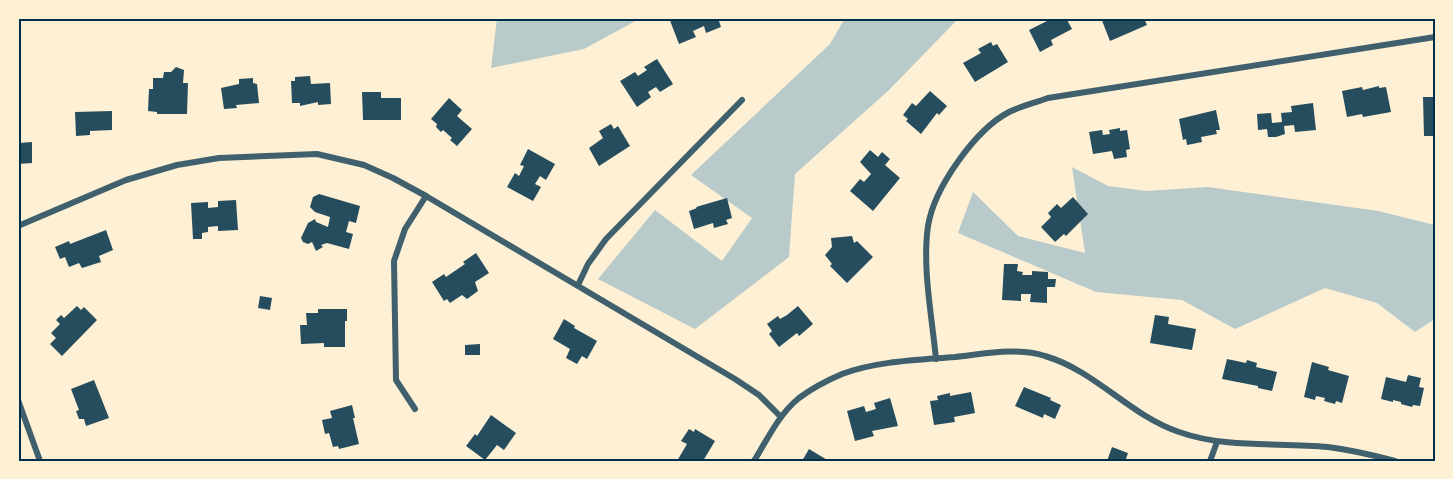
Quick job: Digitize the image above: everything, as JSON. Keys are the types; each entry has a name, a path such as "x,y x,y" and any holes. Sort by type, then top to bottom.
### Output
{"street":[{"path":"936,358 927,257 928,224 941,190 959,159 981,133 1008,113 1048,98 1435,37"},
{"path":"579,285 588,264 606,239 742,100"},
{"path":"18,226 126,180 177,165 219,158 317,154 364,165 426,196 735,378 759,394 782,417"},
{"path":"415,409 396,380 394,261 405,229 426,196"},
{"path":"754,461 782,417 798,399 843,374 872,366 1013,351 1044,356 1073,367 1149,420 1180,433 1217,442 1329,447 1395,461"},
{"path":"18,400 40,461"},
{"path":"1210,461 1217,442"}],"shaded area":[{"path":"497,18 641,18 584,49 491,68"},
{"path":"845,18 959,18 888,91 795,174 789,257 695,329 598,279 655,210 722,261 752,218 691,175 830,44"},
{"path":"1072,167 1108,186 1146,191 1208,187 1378,211 1435,225 1435,319 1415,332 1377,303 1325,288 1235,329 1182,300 1096,292 958,233 973,192 1018,236 1085,253"}],"building":[{"path":"669,18 718,18 721,27 706,33 704,26 693,31 696,37 679,44"},
{"path":"1046,18 1066,18 1072,29 1051,40 1053,45 1040,52 1029,30 1047,21"},
{"path":"1101,18 1144,18 1147,25 1110,41"},
{"path":"991,42 993,46 997,44 1008,62 975,82 963,63 981,53 978,49"},
{"path":"657,59 673,84 660,92 656,87 648,92 651,97 637,107 620,81 635,72 638,76 647,70 644,67"},
{"path":"176,67 184,70 183,83 188,83 187,114 157,114 157,112 148,111 149,89 153,89 153,78 163,78 164,72 171,72"},
{"path":"310,76 311,84 330,83 331,104 318,105 318,102 300,106 300,103 292,103 291,81 295,81 295,77"},
{"path":"253,78 253,83 257,84 259,103 236,105 237,108 224,109 221,88 239,84 239,79"},
{"path":"1379,86 1379,88 1386,87 1391,112 1363,117 1362,114 1347,117 1342,91 1362,87 1363,90"},
{"path":"930,91 947,106 939,115 937,113 921,134 906,121 908,119 903,115 912,103 916,106"},
{"path":"362,92 381,92 381,98 401,98 401,120 363,120"},
{"path":"1423,97 1435,97 1435,136 1424,136"},
{"path":"449,98 462,110 457,116 472,129 457,146 450,140 452,138 436,127 437,124 431,119"},
{"path":"1313,103 1316,130 1295,132 1294,125 1284,126 1285,134 1268,137 1267,129 1258,130 1257,114 1271,113 1272,123 1282,122 1281,113 1292,112 1291,106"},
{"path":"1216,110 1220,130 1216,130 1217,134 1201,137 1202,142 1187,145 1186,139 1183,140 1179,119"},
{"path":"112,111 112,130 90,131 90,135 76,136 75,112"},
{"path":"611,124 614,129 618,126 630,146 599,166 589,148 603,138 599,131"},
{"path":"1120,128 1120,131 1127,130 1130,149 1126,150 1127,157 1114,159 1112,151 1093,154 1089,132 1102,130 1103,135 1110,134 1109,130"},
{"path":"32,142 32,163 18,164 18,143"},
{"path":"528,149 555,164 546,180 540,176 535,184 541,187 533,201 507,187 515,173 519,176 524,166 520,165"},
{"path":"870,150 878,157 882,152 890,159 885,165 900,178 873,211 850,191 860,179 864,182 871,174 860,162"},
{"path":"319,194 360,206 356,223 349,221 346,232 353,234 349,249 327,243 321,245 323,247 316,251 312,242 308,244 303,242 301,238 308,223 315,219 316,222 328,227 330,217 315,212 310,207 313,197"},
{"path":"1073,197 1088,214 1066,236 1064,234 1055,242 1041,227 1051,217 1048,213 1057,204 1061,208"},
{"path":"727,198 732,218 726,220 728,224 714,228 713,223 694,229 689,211"},
{"path":"236,200 238,230 218,231 218,226 208,227 208,232 202,233 202,239 193,239 191,203 208,202 208,208 218,207 218,201"},
{"path":"106,230 113,250 99,256 101,262 82,268 79,263 69,267 65,257 60,259 55,247 69,241 70,244"},
{"path":"852,236 854,243 857,241 873,257 847,283 830,266 832,264 825,255 832,247 831,238"},
{"path":"476,253 489,273 475,282 478,291 467,299 462,295 450,303 447,299 444,301 432,282 444,274 446,277"},
{"path":"1004,264 1018,264 1017,271 1023,272 1022,275 1032,275 1032,271 1048,272 1048,279 1056,279 1055,287 1047,287 1047,303 1030,302 1031,294 1021,294 1021,301 1002,300"},
{"path":"260,296 272,298 270,310 258,308"},
{"path":"77,306 81,310 84,307 97,320 62,356 50,344 56,338 51,333 60,324 56,320 61,315 64,318"},
{"path":"798,306 813,324 799,336 797,333 779,347 769,334 772,331 767,324 778,316 780,319 787,315"},
{"path":"318,309 347,309 345,347 324,347 324,343 301,344 300,325 307,325 306,313 318,313"},
{"path":"1155,315 1169,317 1168,324 1196,329 1192,350 1150,343"},
{"path":"564,319 575,326 574,328 597,341 587,359 582,356 577,364 566,358 570,349 553,339"},
{"path":"480,344 480,355 465,355 465,345"},
{"path":"1227,359 1246,363 1247,360 1257,363 1256,367 1277,372 1272,391 1222,379"},
{"path":"1312,362 1329,367 1328,370 1349,376 1342,403 1336,401 1335,404 1316,396 1315,400 1304,397"},
{"path":"1408,375 1421,378 1419,387 1424,388 1420,406 1413,405 1412,407 1401,404 1401,402 1381,399 1386,377 1406,382"},
{"path":"94,380 109,418 86,426 84,419 79,419 76,411 79,410 71,389"},
{"path":"1024,387 1051,398 1050,400 1061,405 1055,419 1044,414 1043,418 1015,406"},
{"path":"971,392 975,413 954,417 955,422 934,425 930,401 938,400 937,396 950,393 950,396"},
{"path":"890,398 898,426 872,431 874,436 855,441 847,411 864,406 866,412 876,409 874,403"},
{"path":"352,405 359,444 339,449 338,446 333,447 329,433 325,434 322,420 332,418 330,411"},
{"path":"491,415 516,433 504,450 497,445 485,460 466,446 475,434 477,436"},
{"path":"689,429 694,432 695,429 715,441 703,461 677,461 687,444 681,441"},
{"path":"1112,447 1128,453 1126,459 1131,461 1107,461"},
{"path":"809,449 829,461 802,461"}]}
